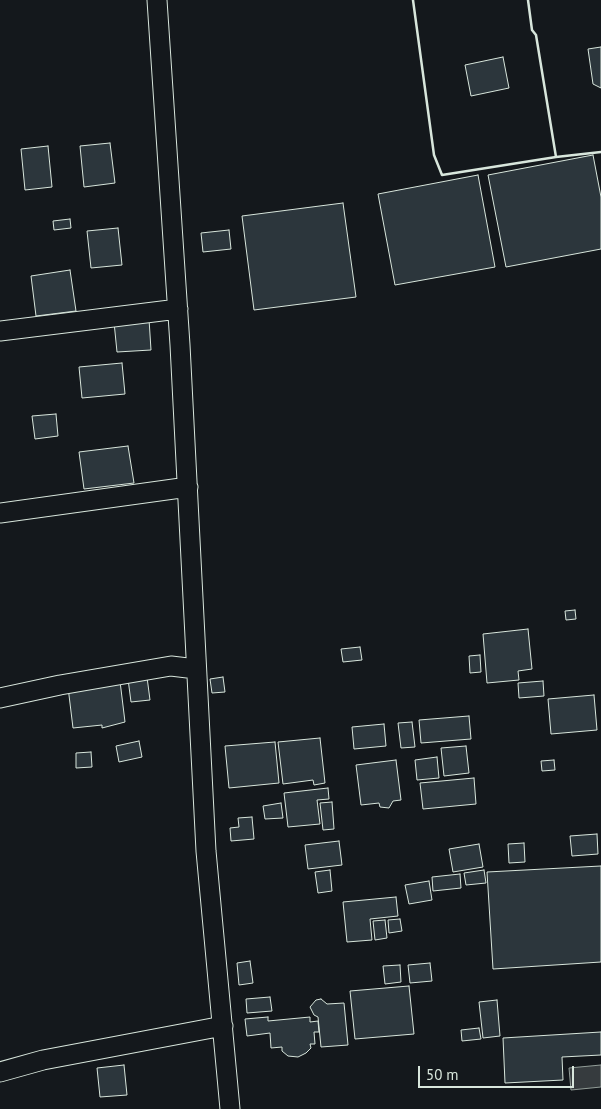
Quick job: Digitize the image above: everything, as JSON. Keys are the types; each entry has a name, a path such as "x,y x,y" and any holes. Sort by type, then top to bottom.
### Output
{"street":[{"path":"157,0 178,309 206,851 230,1109"},
{"path":"0,332 178,309"},
{"path":"0,513 188,487"},
{"path":"0,698 60,685 171,666 196,670"},
{"path":"0,1072 43,1060 223,1026"}],"shaded area":[{"path":"601,1065 601,1087 571,1090 569,1068"}],"building":[{"path":"601,47 601,88 593,84 588,49"},
{"path":"503,57 509,88 471,96 465,65"},
{"path":"110,143 115,183 84,187 80,146"},
{"path":"48,146 52,187 25,190 21,149"},
{"path":"593,155 601,197 601,249 506,267 488,175"},
{"path":"478,175 495,267 395,285 378,194"},
{"path":"343,203 356,297 254,310 242,216"},
{"path":"70,219 71,228 54,230 53,221"},
{"path":"118,228 122,265 91,268 87,231"},
{"path":"229,230 231,249 203,252 201,233"},
{"path":"70,270 76,311 36,316 31,276"},
{"path":"149,319 151,350 117,352 114,322"},
{"path":"122,363 125,394 82,398 79,367"},
{"path":"56,414 58,436 35,439 32,416"},
{"path":"128,446 134,483 84,489 79,452"},
{"path":"575,610 576,619 566,620 565,611"},
{"path":"528,629 532,669 518,671 519,680 487,683 483,634"},
{"path":"360,647 362,660 343,662 341,649"},
{"path":"480,655 481,672 470,673 469,656"},
{"path":"147,677 150,700 131,702 128,679"},
{"path":"223,677 225,692 212,693 210,679"},
{"path":"120,681 125,722 102,728 102,725 73,728 68,687"},
{"path":"543,681 544,696 519,698 518,683"},
{"path":"594,695 597,730 551,734 548,699"},
{"path":"469,716 471,739 421,743 419,720"},
{"path":"412,722 415,747 401,748 398,723"},
{"path":"384,724 386,746 354,749 352,727"},
{"path":"320,738 325,783 314,785 313,780 283,784 278,742"},
{"path":"139,741 142,757 119,762 116,746"},
{"path":"275,742 279,783 229,788 225,746"},
{"path":"466,746 469,773 444,776 441,748"},
{"path":"91,752 92,767 76,768 76,753"},
{"path":"437,757 439,778 417,780 415,760"},
{"path":"396,760 401,800 393,801 389,808 380,807 379,803 361,805 356,765"},
{"path":"554,760 555,770 542,771 541,761"},
{"path":"474,778 476,804 423,809 420,783"},
{"path":"328,788 329,799 317,800 320,824 288,827 284,793"},
{"path":"332,802 334,829 323,830 320,803"},
{"path":"281,803 283,818 265,819 263,806"},
{"path":"252,817 254,839 231,841 230,828 239,827 238,818"},
{"path":"597,834 598,854 572,856 570,836"},
{"path":"339,841 342,865 308,869 305,845"},
{"path":"524,843 525,862 509,863 508,844"},
{"path":"479,844 483,867 453,872 449,849"},
{"path":"601,866 601,962 493,969 487,872"},
{"path":"330,870 332,891 318,893 315,872"},
{"path":"484,870 486,883 466,885 464,873"},
{"path":"460,874 461,888 433,891 432,877"},
{"path":"429,881 432,900 409,904 405,885"},
{"path":"396,897 398,916 370,919 372,940 347,942 343,902"},
{"path":"400,919 402,931 389,933 388,920"},
{"path":"385,920 387,938 375,940 373,921"},
{"path":"250,961 253,983 239,985 237,963"},
{"path":"430,963 432,981 410,983 408,965"},
{"path":"400,965 401,982 385,984 383,966"},
{"path":"409,986 414,1034 355,1039 350,991"},
{"path":"270,997 272,1011 247,1013 246,999"},
{"path":"321,999 327,1004 344,1003 348,1045 321,1047 318,1017 314,1015 310,1007 316,1000"},
{"path":"497,1000 500,1036 483,1038 479,1002"},
{"path":"268,1017 268,1021 310,1017 310,1022 318,1021 319,1032 314,1032 315,1044 310,1044 311,1048 298,1057 288,1056 282,1051 282,1047 271,1048 270,1033 247,1036 245,1019"},
{"path":"479,1028 481,1039 462,1041 461,1030"},
{"path":"601,1032 601,1055 562,1057 563,1080 505,1083 503,1038"},
{"path":"124,1065 127,1095 100,1097 97,1068"}],"wall":[{"path":"413,0 434,155 442,175 556,157"},
{"path":"528,0 532,30 536,35 556,157 601,152"}]}
